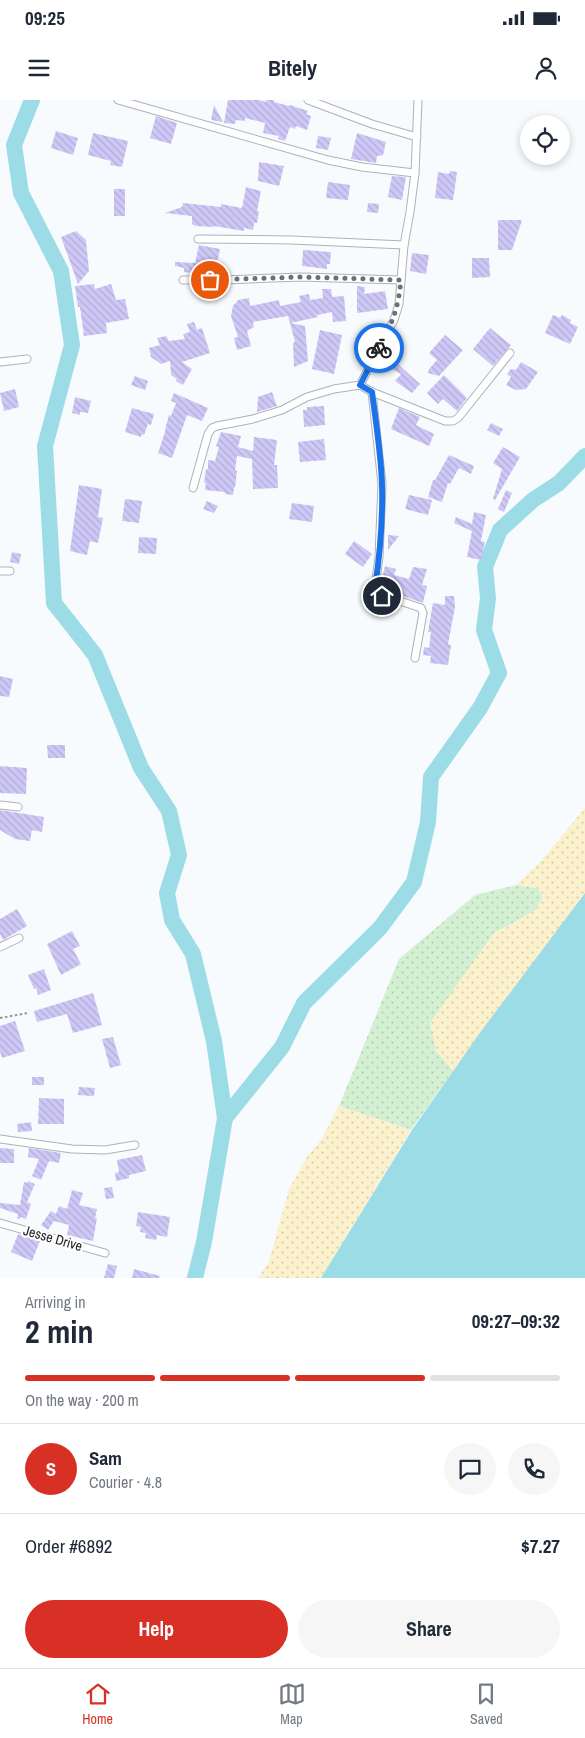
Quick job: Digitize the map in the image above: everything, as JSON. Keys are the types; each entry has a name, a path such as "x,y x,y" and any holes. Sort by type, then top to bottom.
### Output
{"street":[{"path":"118,100 328,160 362,167 415,173"},
{"path":"308,100 372,124 417,137"},
{"path":"360,385 394,320 398,304 404,245 415,173 418,100"},
{"path":"198,239 291,240 404,245"},
{"path":"183,280 301,277 401,280"},
{"path":"193,488 208,434 212,428 253,420 334,389 360,385 372,392 445,421 453,421 458,418 510,353"},
{"path":"0,362 27,359"},
{"path":"372,392 382,484 379,557 375,588 377,593 382,596 421,608 423,613 415,658"},
{"path":"0,571 10,571"},
{"path":"0,805 18,807"},
{"path":"0,947 19,938"},
{"path":"0,1139 72,1149 105,1150 135,1145"},
{"name":"Jesse Drive","path":"0,1223 105,1253"}],"path":[{"path":"0,1018 28,1014"}],"green space":[{"path":"516,885 538,888 543,897 536,910 493,934 436,1050 453,1071 411,1130 339,1106 399,959 475,895"}],"sand":[{"path":"585,808 585,893 453,1071 436,1050 430,1023 493,934 536,910 543,897 538,888 516,885 541,861"},
{"path":"339,1106 411,1130 321,1278 258,1278 269,1261 289,1189 308,1155 321,1140"}],"water":[{"path":"585,893 585,1278 321,1278 412,1130 479,1034"}],"building":[{"path":"228,100 259,100 266,102 266,100 274,100 274,102 308,111 306,114 311,116 307,130 296,126 295,129 290,127 285,141 278,139 279,136 263,133 265,123 245,118 245,121 236,120 235,124 224,123"},
{"path":"214,105 223,122 211,120"},
{"path":"156,116 177,123 171,144 150,138"},
{"path":"56,131 78,138 73,155 51,148"},
{"path":"93,133 128,141 122,167 110,165 111,161 88,155"},
{"path":"357,133 386,142 383,155 377,156 376,163 351,159"},
{"path":"318,136 331,138 328,150 316,148"},
{"path":"259,162 284,166 279,186 258,181"},
{"path":"450,171 457,172 453,200 435,198 438,172 449,174"},
{"path":"392,176 406,177 402,200 388,197"},
{"path":"328,182 350,185 348,200 326,198"},
{"path":"246,187 261,191 257,223 254,223 253,230 244,228 244,231 214,226 196,226 192,224 192,216 165,213 182,207 183,203 221,207 221,204 242,208"},
{"path":"114,189 125,189 125,216 114,216"},
{"path":"368,203 379,204 378,213 367,212"},
{"path":"498,220 522,220 512,250 498,250"},
{"path":"76,231 86,240 89,271 78,284 61,237"},
{"path":"199,245 220,249 216,269 213,268 212,274 193,270 193,273 184,272 184,268 175,266 175,262 195,263"},
{"path":"303,250 331,252 330,264 327,264 327,269 302,266"},
{"path":"412,253 429,255 426,274 410,271"},
{"path":"472,258 489,258 490,277 472,278"},
{"path":"94,284 95,289 111,284 116,300 125,299 129,319 106,323 107,333 84,336 75,286"},
{"path":"357,286 365,287 364,294 385,291 388,309 357,313"},
{"path":"322,289 331,289 332,297 344,296 346,321 333,322 332,312 290,323 288,316 253,322 254,327 247,331 251,346 237,350 234,338 238,337 231,316 233,306 238,300 249,298 250,306 279,300 280,306 301,302 299,296 309,294 310,300 323,298"},
{"path":"553,315 560,318 562,315 571,320 570,323 578,327 570,344 545,333"},
{"path":"194,322 197,330 202,328 210,353 182,362 192,369 183,385 171,375 170,361 161,364 151,357 149,348 160,345 157,338 166,336 169,341 185,339 183,334 190,332 187,324"},
{"path":"290,323 305,326 308,361 294,367 293,343 295,342"},
{"path":"490,328 511,345 493,366 473,349"},
{"path":"320,330 342,335 334,374 312,369"},
{"path":"445,335 463,350 439,376 428,373 437,360 429,353"},
{"path":"387,348 402,356 398,364 420,384 412,393 395,381 401,374 380,363"},
{"path":"521,362 538,372 526,389 516,390 506,385 511,377 507,374 511,369 516,370"},
{"path":"444,375 467,398 457,411 443,399 438,404 427,393"},
{"path":"135,376 148,381 145,390 131,385"},
{"path":"15,389 19,407 4,411 0,393"},
{"path":"272,392 277,406 257,412 258,397"},
{"path":"174,393 208,408 202,421 187,415 172,458 158,453 169,415 171,416 176,403 171,401"},
{"path":"75,397 91,401 88,413 80,412 80,415 72,413"},
{"path":"324,406 325,425 304,427 303,410 307,410 307,407"},
{"path":"132,408 154,414 151,425 148,424 144,435 142,434 141,437 125,432"},
{"path":"399,408 420,417 416,425 434,434 429,446 391,429"},
{"path":"491,423 503,429 499,436 487,430"},
{"path":"221,432 241,436 238,447 253,451 254,437 277,440 274,465 277,465 278,488 253,489 252,459 237,456 235,470 237,471 233,495 225,494 225,492 205,490 206,483 204,483 206,469 208,469 208,460 215,461 219,447 216,446"},
{"path":"324,439 326,460 300,462 298,442"},
{"path":"503,447 520,457 495,500 493,499 502,469 493,463"},
{"path":"449,455 474,466 471,474 459,468 450,484 448,483 442,502 428,497 433,480 435,480"},
{"path":"79,485 102,489 98,517 103,518 98,543 90,541 87,555 70,551"},
{"path":"506,490 512,493 504,512 498,509"},
{"path":"409,495 432,500 428,515 405,509"},
{"path":"125,499 142,501 139,523 122,521"},
{"path":"207,501 218,506 214,513 203,509"},
{"path":"292,503 314,506 312,522 289,519"},
{"path":"474,512 486,515 481,541 485,542 481,560 467,557 472,531 454,523 456,517 472,524"},
{"path":"388,535 399,536 388,550"},
{"path":"139,537 157,538 156,554 138,553"},
{"path":"354,541 372,554 363,567 345,554"},
{"path":"12,552 21,554 19,564 10,562"},
{"path":"385,566 396,569 394,575 409,579 413,567 427,569 422,585 427,586 423,603 385,590 388,579 382,578"},
{"path":"445,596 454,596 455,607 448,644 451,645 448,665 430,663 431,656 423,655 424,647 429,648 431,632 428,632 433,603 445,605"},
{"path":"0,676 13,679 9,697 0,696"},
{"path":"47,745 65,745 65,758 48,758"},
{"path":"0,766 27,768 26,794 0,793"},
{"path":"0,810 44,817 42,832 32,830 30,841 15,839 0,830"},
{"path":"17,909 27,926 3,940 0,934 0,919"},
{"path":"72,931 80,946 73,949 81,964 61,975 47,944"},
{"path":"44,969 51,990 38,995 28,975"},
{"path":"93,993 102,1025 73,1033 67,1014 37,1022 34,1011"},
{"path":"15,1021 25,1051 2,1058 0,1051 0,1026"},
{"path":"113,1037 121,1065 110,1068 102,1039"},
{"path":"32,1077 44,1077 44,1085 32,1085"},
{"path":"79,1087 95,1088 94,1096 78,1095"},
{"path":"39,1098 64,1099 64,1124 38,1124"},
{"path":"31,1122 32,1131 18,1132 17,1124"},
{"path":"0,1148 14,1149 14,1163 0,1163"},
{"path":"29,1148 61,1153 59,1163 49,1161 41,1180 32,1176 39,1159 28,1157"},
{"path":"142,1155 146,1171 129,1175 129,1178 116,1181 115,1173 119,1172 117,1160"},
{"path":"28,1181 35,1184 27,1202 31,1204 26,1219 21,1217 17,1219 18,1214 0,1208 0,1203 20,1205 24,1182 27,1183"},
{"path":"112,1187 114,1198 106,1199 104,1188"},
{"path":"72,1190 83,1193 79,1205 97,1209 93,1241 67,1235 69,1225 54,1221 48,1230 41,1225 51,1211 56,1214 59,1206 67,1209"},
{"path":"138,1212 170,1217 167,1237 157,1235 156,1240 145,1238 146,1233 140,1232 141,1227 136,1226"},
{"path":"18,1234 40,1241 32,1261 11,1252"},
{"path":"108,1264 117,1266 114,1278 104,1278"},
{"path":"134,1269 160,1276 159,1278 132,1278"}],"waterway":[{"path":"32,100 14,145 21,193 61,271 72,345 45,446 54,603 95,655 141,768 169,811 179,855 167,893 172,920 193,954 214,1041 225,1118 204,1242 195,1278"},
{"path":"225,1118 282,1047 304,1003 380,928 414,882 428,822 431,777 480,708 499,673 484,630 488,598 485,567 500,530 533,500 559,483 585,456"}],"way so far":[{"path":"210,280 301,277 401,280 394,320 379,348"}],"route":[{"path":"379,348 360,385 372,392 377,436 382,484 379,557 375,588 377,593 382,596"}]}
